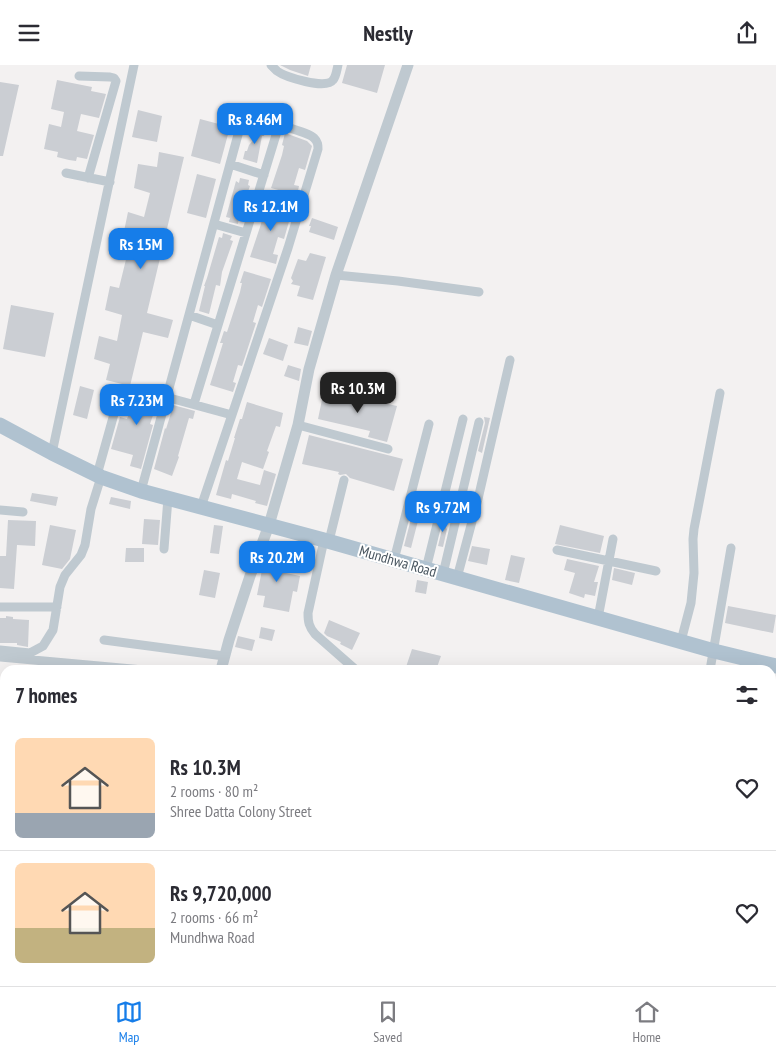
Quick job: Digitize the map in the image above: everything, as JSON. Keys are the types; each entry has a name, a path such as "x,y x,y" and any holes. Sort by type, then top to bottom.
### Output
{"main road":[{"name":"Mundhwa Road","path":"0,425 99,476 141,491 269,525 714,651 776,665"}],"street":[{"path":"52,453 134,65"},
{"path":"271,65 277,71 299,80 323,85 334,80 338,65"},
{"path":"222,665 250,576 269,525 298,425 313,353 336,275 408,65"},
{"path":"79,76 110,77 116,81 88,178"},
{"path":"141,491 239,131 242,125 257,120 279,125 313,137 317,142 318,149 288,247 202,507"},
{"path":"194,404 279,125"},
{"path":"230,164 264,175"},
{"path":"66,173 110,182"},
{"path":"214,224 246,233"},
{"path":"336,275 398,281 478,293"},
{"path":"189,315 218,325"},
{"path":"450,576 478,499 510,360"},
{"path":"681,641 691,603 694,573 694,529 720,393"},
{"path":"0,651 30,653 43,645 53,630 60,587 65,575 81,555 85,545 91,509 119,396"},
{"path":"166,397 232,415"},
{"path":"426,569 463,419"},
{"path":"450,576 479,422"},
{"path":"394,560 429,424"},
{"path":"298,425 388,449"},
{"path":"344,480 326,541 308,613 308,622 315,634 350,665"},
{"path":"164,549 168,498"},
{"path":"0,510 23,512"},
{"path":"598,618 613,539"},
{"path":"711,665 731,548"},
{"path":"557,550 656,571"},
{"path":"0,607 57,607"},
{"path":"104,640 224,656"},
{"path":"0,657 88,665"}],"building":[{"path":"280,65 311,65 308,76"},
{"path":"347,65 385,65 377,93 342,83"},
{"path":"57,80 92,87 91,91 106,94 99,118 81,114 77,131 94,135 87,159 77,157 76,161 69,160 57,157 58,152 44,149 49,124 61,127 64,112 51,109"},
{"path":"0,82 19,85 3,156 0,156"},
{"path":"138,110 162,116 157,142 132,137"},
{"path":"200,119 230,127 220,164 191,156"},
{"path":"259,127 266,129 264,136 262,136 257,163 243,159 245,151 247,151 249,145 258,135 250,134 251,128"},
{"path":"285,133 307,141 312,146 305,170 299,168 294,185 299,186 297,195 271,188 282,155"},
{"path":"159,152 184,157 147,313 173,320 168,338 143,332 130,386 106,380 110,364 94,359 99,336 117,341 122,315 105,310 110,286 119,288 131,239 123,236 128,212 144,217 150,193 134,188 138,164 157,167"},
{"path":"197,174 216,179 206,218 187,213"},
{"path":"240,178 249,180 248,185 250,186 238,224 229,222 230,218 226,217 236,181 239,183"},
{"path":"264,202 292,211 284,239 278,237 273,254 278,255 276,264 250,257 261,224"},
{"path":"312,218 338,227 334,240 309,232"},
{"path":"223,233 232,236 230,240 233,241 222,272 220,286 216,285 209,314 199,311 204,286 219,237 222,238"},
{"path":"310,253 326,257 313,300 297,296 300,286 291,284 293,281 291,278 298,259 306,261"},
{"path":"244,271 271,279 262,307 258,305 253,322 256,323 242,366 238,365 233,382 236,383 233,392 210,385 223,343 220,343 224,331 227,332 240,292 242,283 240,283"},
{"path":"11,305 54,313 45,357 3,349"},
{"path":"298,327 312,331 308,346 294,343"},
{"path":"269,338 288,345 283,361 263,354"},
{"path":"288,365 301,369 299,381 284,376"},
{"path":"139,384 161,392 150,424 153,425 141,469 130,466 133,455 111,449 120,417 127,419"},
{"path":"80,386 94,390 87,419 73,415"},
{"path":"324,390 397,406 387,442 368,437 370,431 318,419"},
{"path":"247,402 283,413 280,427 276,426 267,451 269,452 263,469 242,462 237,479 260,485 264,470 276,474 267,506 232,494 231,499 216,495 226,460 228,461"},
{"path":"173,405 195,411 193,419 189,418 172,476 154,469"},
{"path":"484,417 490,418 482,453 478,451 485,423"},
{"path":"309,435 403,459 394,491 350,478 346,474 340,475 338,474 339,472 302,464"},
{"path":"32,493 58,497 56,506 30,501"},
{"path":"111,497 131,501 130,509 109,504"},
{"path":"412,515 419,517 411,548 404,546"},
{"path":"445,517 448,518 443,547 438,546"},
{"path":"144,519 160,520 158,545 142,544"},
{"path":"8,520 36,521 35,546 17,545 14,589 0,588 0,556 6,556"},
{"path":"50,525 76,530 70,559 62,569 42,565"},
{"path":"214,525 223,526 219,554 210,553"},
{"path":"560,525 604,536 600,553 555,544"},
{"path":"472,546 490,549 487,565 468,561"},
{"path":"126,548 144,548 144,562 125,562"},
{"path":"269,548 285,551 281,572 300,576 297,592 293,591 289,612 263,607 265,596 257,595"},
{"path":"511,555 525,558 519,583 505,580"},
{"path":"567,559 599,566 594,582 598,582 595,596 585,594 584,598 569,593 575,573 564,570"},
{"path":"614,568 635,573 632,585 612,580"},
{"path":"204,570 220,573 215,598 199,595"},
{"path":"417,580 428,582 426,594 415,592"},
{"path":"728,606 776,615 773,633 725,623"},
{"path":"6,616 13,617 13,619 29,620 28,647 17,645 17,643 0,643 0,618 6,618"},
{"path":"329,620 360,633 352,650 324,633"},
{"path":"261,627 275,630 272,641 259,638"},
{"path":"238,636 255,640 252,651 235,647"},
{"path":"412,649 441,656 438,665 407,665"}]}
